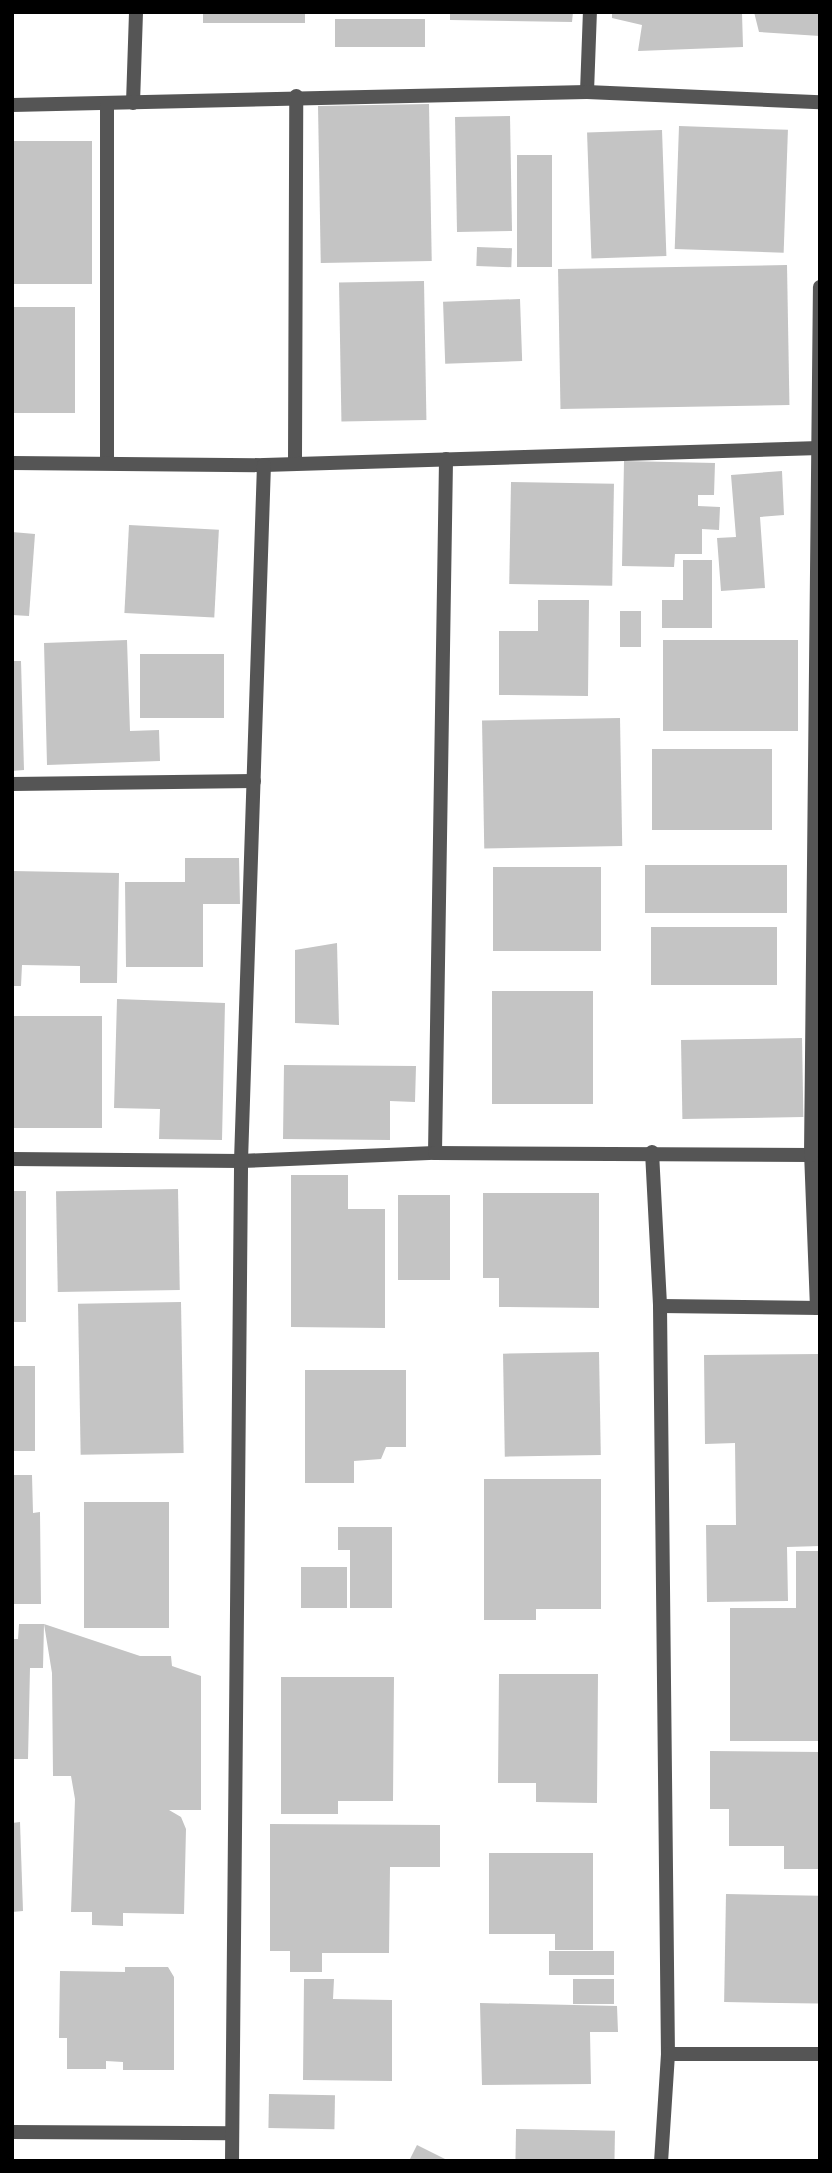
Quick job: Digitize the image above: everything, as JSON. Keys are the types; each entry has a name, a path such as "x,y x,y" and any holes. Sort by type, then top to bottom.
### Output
{"street":[{"path":"133,103 136,12"},
{"path":"587,92 590,12"},
{"path":"12,105 107,106 296,96 587,92 820,102"},
{"path":"295,461 296,96"},
{"path":"107,106 107,462"},
{"path":"660,1306 819,1308 811,1155 820,287"},
{"path":"12,463 264,465 295,461 817,447"},
{"path":"435,1153 446,459"},
{"path":"232,2161 241,1161 264,465"},
{"path":"12,784 254,782"},
{"path":"12,1159 241,1161 435,1153 652,1152 811,1155"},
{"path":"652,1152 660,1306 668,2054 661,2161"},
{"path":"668,2054 820,2054"},
{"path":"12,2132 231,2133"}],"building":[{"path":"203,12 305,12 305,23 203,23"},
{"path":"450,12 573,12 572,22 450,20"},
{"path":"612,12 742,13 743,47 638,51 642,25 612,18"},
{"path":"754,12 820,12 820,36 759,32"},
{"path":"335,19 425,19 425,47 335,47"},
{"path":"429,104 432,261 321,263 318,106"},
{"path":"510,116 512,231 457,232 455,117"},
{"path":"679,126 788,130 784,253 675,249"},
{"path":"662,130 666,256 591,259 587,133"},
{"path":"12,141 92,141 92,284 12,284"},
{"path":"517,155 552,155 552,267 517,267"},
{"path":"477,247 512,248 511,267 476,266"},
{"path":"787,265 789,405 560,409 558,269"},
{"path":"424,281 426,420 341,421 339,282"},
{"path":"520,299 522,361 445,364 443,302"},
{"path":"12,307 75,307 75,413 12,413"},
{"path":"624,461 715,463 714,495 698,495 698,506 720,507 719,530 702,529 702,554 675,554 674,567 622,566"},
{"path":"782,471 784,515 760,517 765,588 721,591 717,538 736,537 731,475"},
{"path":"511,482 614,484 612,586 509,584"},
{"path":"129,525 219,530 214,618 124,613"},
{"path":"12,532 35,534 29,616 12,615"},
{"path":"683,560 712,560 712,628 662,628 662,600 683,600"},
{"path":"538,600 589,600 588,696 499,695 499,631 538,631"},
{"path":"620,611 641,611 641,647 620,647"},
{"path":"127,640 130,731 159,730 160,761 47,765 44,643"},
{"path":"663,640 798,640 798,731 663,731"},
{"path":"140,654 224,654 224,718 140,718"},
{"path":"12,661 21,661 24,770 12,771"},
{"path":"620,718 622,846 484,848 482,720"},
{"path":"652,749 772,749 772,830 652,830"},
{"path":"185,858 239,858 240,904 203,904 203,967 126,967 125,882 185,882"},
{"path":"645,865 787,865 787,913 645,913"},
{"path":"493,867 601,867 601,951 493,951"},
{"path":"12,871 119,873 117,983 80,983 80,966 22,965 21,986 12,986"},
{"path":"651,927 777,927 777,985 651,985"},
{"path":"337,943 339,1025 295,1023 295,950"},
{"path":"492,991 593,991 593,1104 492,1104"},
{"path":"117,999 225,1003 222,1140 159,1139 160,1109 114,1108"},
{"path":"12,1016 102,1016 102,1128 12,1128"},
{"path":"802,1038 803,1117 682,1119 681,1040"},
{"path":"284,1065 416,1066 415,1102 390,1101 390,1140 283,1139"},
{"path":"291,1175 348,1175 348,1209 385,1209 385,1328 291,1327"},
{"path":"178,1189 180,1290 58,1292 56,1191"},
{"path":"12,1191 26,1191 26,1322 12,1322"},
{"path":"483,1193 599,1193 599,1308 499,1307 499,1278 483,1278"},
{"path":"398,1195 450,1195 450,1280 398,1280"},
{"path":"181,1302 184,1453 81,1455 78,1304"},
{"path":"599,1352 601,1455 505,1457 503,1354"},
{"path":"820,1354 820,1546 787,1547 788,1601 707,1602 706,1525 736,1525 735,1443 705,1444 704,1355"},
{"path":"12,1366 35,1366 35,1451 12,1451"},
{"path":"305,1370 406,1370 406,1447 386,1447 381,1459 354,1461 354,1483 305,1483"},
{"path":"12,1475 32,1475 33,1513 40,1512 41,1604 12,1604"},
{"path":"484,1479 601,1479 601,1609 536,1609 536,1620 484,1620"},
{"path":"84,1502 169,1502 169,1628 84,1628"},
{"path":"338,1527 392,1527 392,1608 350,1608 350,1550 338,1550"},
{"path":"796,1551 820,1551 820,1741 730,1741 730,1608 796,1608"},
{"path":"301,1567 347,1567 347,1608 301,1608"},
{"path":"19,1624 44,1624 43,1668 30,1668 28,1759 12,1759 12,1639 18,1639"},
{"path":"44,1624 140,1656 171,1656 172,1666 201,1676 201,1810 169,1810 181,1817 186,1829 184,1914 123,1913 123,1926 92,1925 92,1912 71,1912 75,1799 71,1776 53,1776 52,1673"},
{"path":"499,1674 598,1674 597,1803 536,1802 536,1783 498,1783"},
{"path":"281,1677 394,1677 393,1801 338,1801 338,1814 281,1814"},
{"path":"710,1751 820,1752 820,1869 784,1869 784,1846 729,1846 729,1809 710,1809"},
{"path":"20,1822 23,1911 12,1912 12,1823"},
{"path":"270,1824 440,1825 440,1867 390,1867 389,1953 322,1953 322,1972 290,1972 290,1951 270,1951"},
{"path":"489,1853 593,1853 593,1950 555,1950 555,1934 489,1934"},
{"path":"726,1894 820,1896 818,2004 724,2002"},
{"path":"549,1951 614,1951 614,1975 549,1975"},
{"path":"125,1967 168,1967 174,1977 174,2070 123,2070 123,2062 106,2061 106,2069 67,2069 67,2038 59,2038 60,1971 125,1972"},
{"path":"304,1979 334,1979 333,1999 392,2000 392,2081 303,2080"},
{"path":"573,1979 614,1979 614,2004 573,2004"},
{"path":"480,2003 617,2006 618,2032 590,2032 591,2084 482,2085"},
{"path":"269,2094 335,2095 334,2129 268,2128"},
{"path":"516,2129 615,2131 614,2161 515,2161"},
{"path":"417,2145 449,2161 409,2161"}]}
